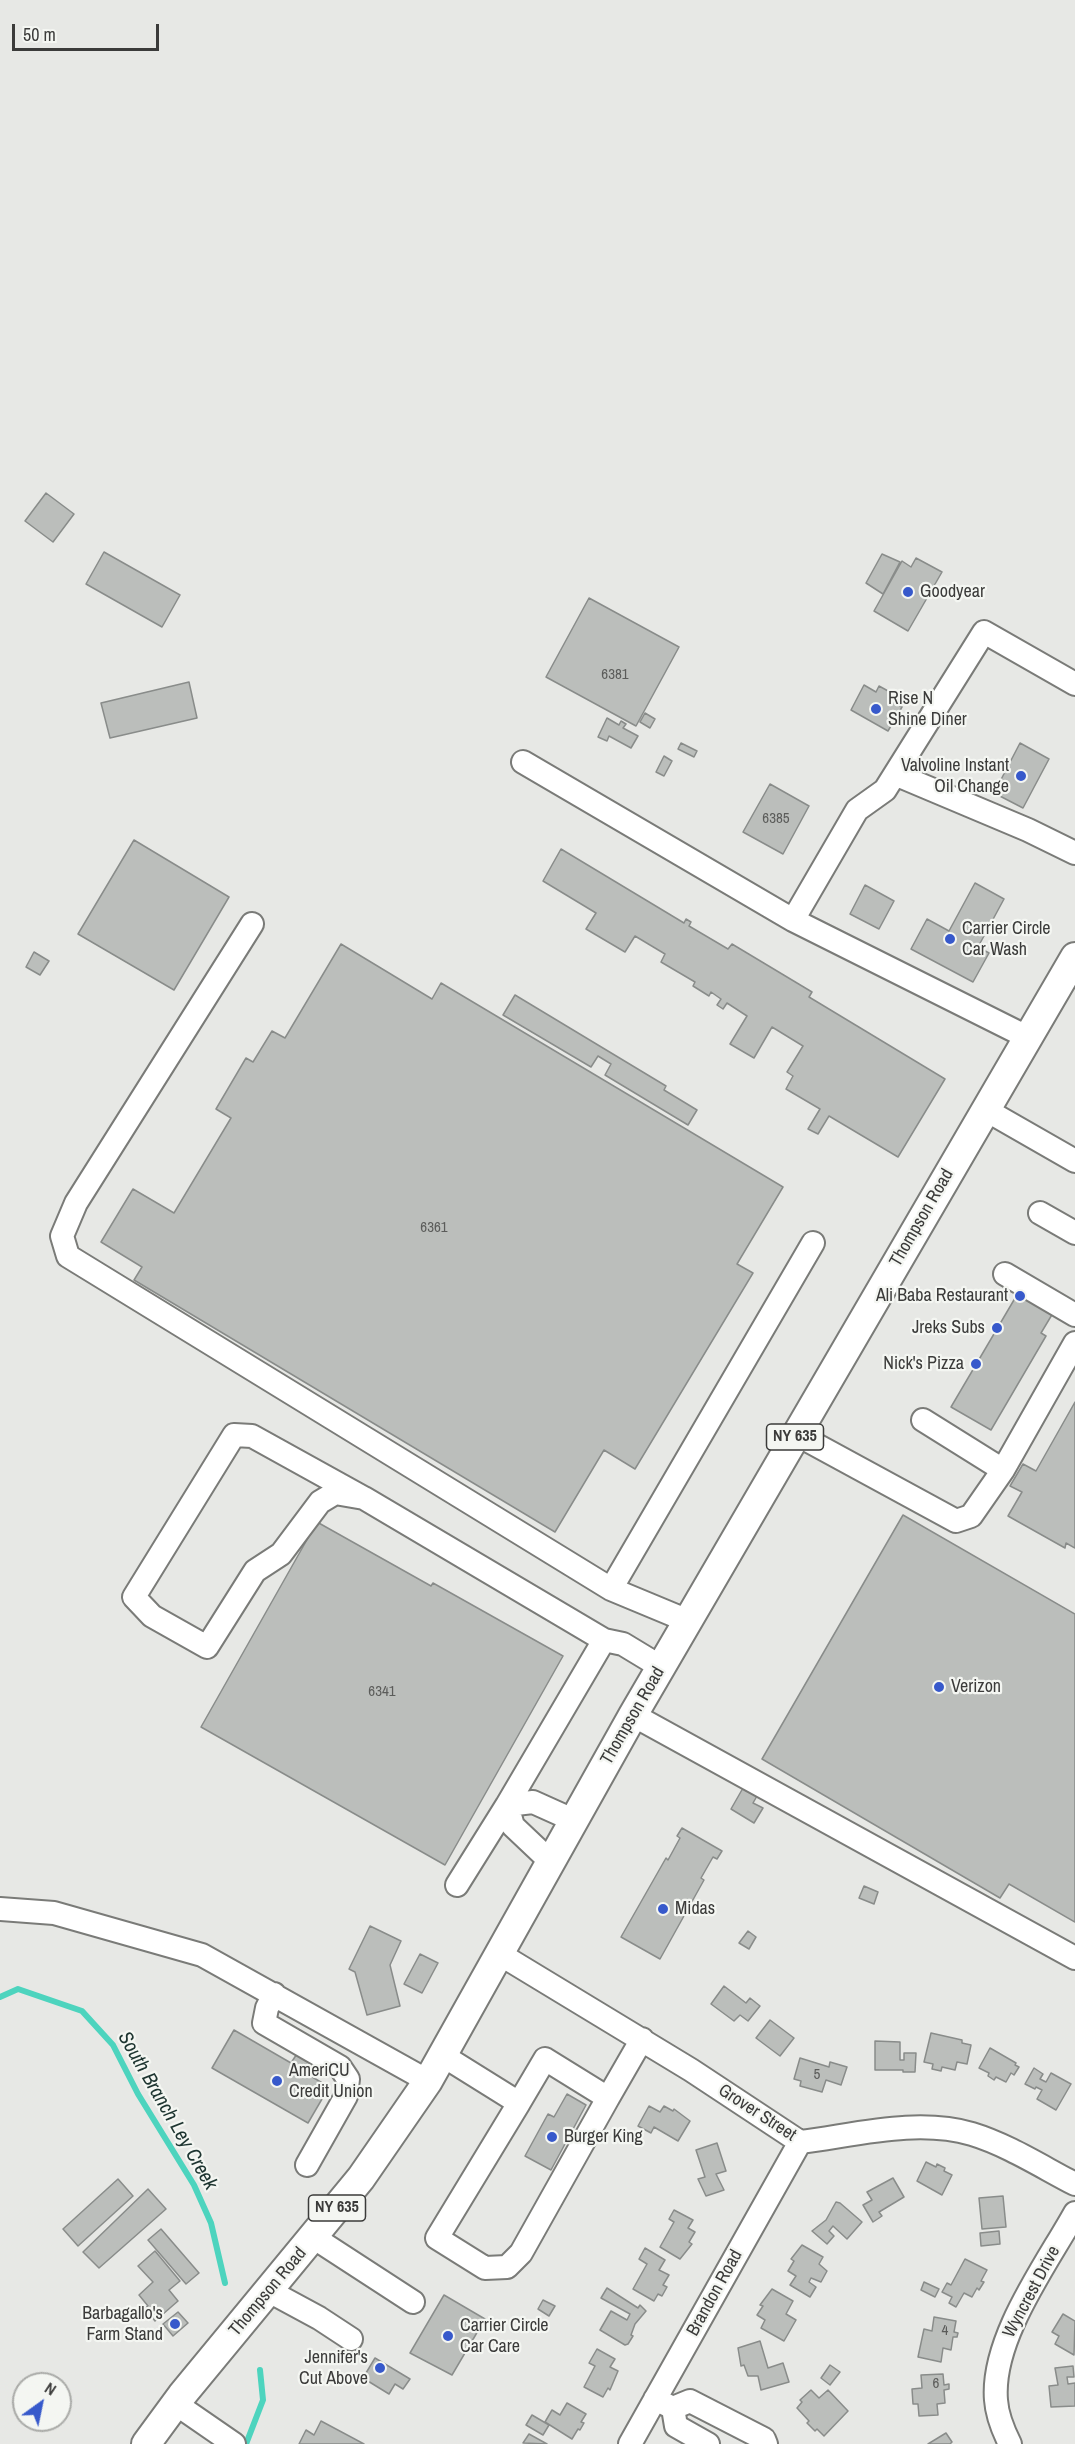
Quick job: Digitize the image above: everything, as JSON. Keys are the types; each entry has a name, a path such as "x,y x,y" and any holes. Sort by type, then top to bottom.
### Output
{"main road":[{"name":"Thompson Road","path":"146,2444 176,2404 361,2178 428,2081 633,1715 1075,957"}],"street":[{"path":"793,920 857,810 885,790 984,632 1075,684"},
{"path":"523,762 793,920 1029,1038"},
{"path":"895,774 1028,830 1075,853"},
{"path":"252,924 76,1203 62,1236 68,1256 611,1589 688,1621"},
{"path":"986,1110 1075,1161"},
{"path":"1041,1213 1075,1233"},
{"path":"611,1589 813,1243"},
{"path":"1005,1274 1075,1315"},
{"path":"796,1434 956,1521 971,1516 1003,1470 1075,1343"},
{"path":"923,1420 1003,1470"},
{"path":"364,1498 335,1493 320,1502 281,1554 255,1571 207,1647 152,1616 134,1597 234,1435 252,1436 364,1498 604,1640 623,1644 661,1667"},
{"path":"457,1885 604,1640"},
{"path":"633,1715 1075,1958"},
{"path":"507,1805 533,1802 573,1820"},
{"path":"507,1805 513,1826 550,1861"},
{"path":"0,1908 54,1913 202,1955 428,2081"},
{"name":"Grover Street","path":"498,1953 642,2039 800,2142 897,2128 928,2127 970,2133 993,2141 1075,2184"},
{"path":"274,1994 267,2008 264,2023 340,2067 348,2079 346,2096 307,2165"},
{"path":"608,2098 545,2059 436,2238 485,2268 507,2267 521,2253 642,2039"},
{"path":"442,2055 519,2103"},
{"name":"Brandon Road","path":"630,2444 664,2404 800,2142"},
{"name":"Wyncrest Drive","path":"1010,2444 999,2420 996,2399 999,2359 1016,2317 1075,2213"},
{"path":"314,2236 413,2302"},
{"path":"269,2291 319,2318 351,2339"},
{"path":"708,2444 676,2426 664,2404 690,2401 764,2439 766,2444"},
{"path":"176,2404 234,2444"}],"building":[{"path":"46,493 74,514 53,542 25,521"},
{"path":"104,552 180,595 162,627 86,584"},
{"path":"882,554 900,562 883,594 866,583"},
{"name":"Goodyear","path":"916,558 942,572 908,631 874,611 902,561 911,567"},
{"path":"589,598 679,647 636,726 546,677"},
{"path":"189,682 197,718 110,738 101,703"},
{"name":"Rise N Shine Diner","path":"864,685 876,692 879,686 899,697 895,703 902,707 888,731 851,710"},
{"path":"645,713 655,719 650,728 640,722"},
{"path":"607,718 619,725 621,721 626,724 623,728 638,736 631,748 609,736 607,741 598,737"},
{"path":"681,743 697,751 694,757 678,749"},
{"name":"Valvoline Instant Oil Change","path":"1020,743 1049,759 1023,808 994,793"},
{"path":"664,756 672,761 664,776 656,772"},
{"path":"770,784 809,806 783,854 743,832"},
{"path":"134,840 229,897 174,990 78,934"},
{"path":"561,849 684,923 686,919 691,922 689,926 728,949 732,944 812,992 809,997 945,1079 898,1157 829,1116 818,1134 808,1129 820,1109 786,1089 793,1076 787,1072 803,1046 772,1027 754,1058 730,1044 747,1016 727,1003 723,1009 717,1005 721,999 711,992 709,996 693,986 695,982 661,962 665,954 635,936 625,952 586,929 596,913 543,881"},
{"name":"Carrier Circle Car Wash","path":"975,883 1004,899 978,947 989,953 973,982 911,949 927,919 949,931"},
{"path":"865,885 894,901 879,929 850,914"},
{"path":"341,944 432,999 441,983 783,1187 737,1264 753,1273 635,1469 604,1450 555,1532 134,1280 142,1267 101,1242 133,1189 174,1213 231,1118 216,1109 246,1058 253,1062 272,1031 285,1038"},
{"path":"34,952 49,961 40,975 26,967"},
{"path":"515,995 666,1086 664,1090 697,1110 688,1125 605,1075 611,1064 598,1056 591,1067 503,1015"},
{"path":"1021,1288 1056,1308 1041,1333 1046,1336 991,1430 951,1407"},
{"path":"1075,1402 1075,1548 1066,1543 1065,1548 1008,1516 1022,1492 1010,1486 1023,1464 1036,1471"},
{"name":"Verizon","path":"903,1515 1075,1614 1075,1922 1009,1884 1000,1898 762,1759"},
{"path":"317,1522 431,1586 433,1583 563,1656 445,1865 201,1727"},
{"path":"743,1788 757,1796 753,1803 763,1808 754,1823 731,1809"},
{"name":"Midas","path":"682,1828 722,1851 717,1859 713,1857 701,1878 704,1880 660,1959 621,1937 666,1858 668,1860 680,1838 677,1836"},
{"path":"864,1886 878,1892 874,1904 859,1898"},
{"path":"370,1926 401,1941 390,1965 400,2006 367,2015 355,1972 349,1969"},
{"path":"748,1931 756,1937 749,1949 739,1943"},
{"path":"420,1954 438,1963 422,1993 404,1984"},
{"path":"724,1986 746,2003 750,1998 760,2006 748,2021 740,2015 734,2021 711,2004"},
{"path":"770,2020 794,2038 780,2056 756,2038"},
{"name":"AmeriCU Credit Union","path":"234,2030 291,2063 300,2049 318,2059 309,2075 329,2087 308,2123 212,2068"},
{"path":"931,2033 962,2040 962,2043 971,2045 967,2064 957,2062 955,2070 942,2067 941,2071 932,2069 933,2064 924,2062"},
{"path":"875,2041 900,2042 900,2060 904,2060 904,2053 916,2053 915,2072 875,2070"},
{"path":"990,2048 1019,2067 1014,2075 1011,2073 1006,2082 996,2077 994,2080 988,2076 989,2073 979,2068"},
{"path":"800,2058 829,2067 830,2062 847,2067 841,2085 826,2080 822,2092 800,2086 801,2081 794,2079"},
{"path":"1034,2068 1043,2074 1040,2079 1046,2082 1051,2073 1071,2084 1056,2110 1037,2099 1042,2090 1025,2084"},
{"name":"Burger King","path":"567,2094 586,2105 551,2170 525,2156 548,2114 554,2117"},
{"path":"649,2106 660,2112 664,2106 673,2111 674,2109 690,2121 678,2141 654,2127 651,2133 638,2126"},
{"path":"717,2143 726,2171 716,2174 724,2190 706,2196 698,2179 705,2177 696,2150"},
{"path":"926,2162 945,2168 944,2171 952,2175 942,2195 917,2181"},
{"path":"893,2178 904,2197 879,2212 882,2216 873,2222 863,2205 872,2200 867,2192"},
{"path":"118,2179 133,2196 78,2246 63,2229"},
{"path":"148,2189 166,2209 99,2268 83,2252"},
{"path":"1003,2196 1006,2227 982,2229 979,2198"},
{"path":"836,2202 862,2222 847,2239 833,2226 829,2231 834,2236 827,2244 812,2231 826,2220"},
{"path":"674,2210 693,2220 688,2228 695,2232 689,2242 692,2244 680,2259 660,2247 674,2222 669,2219"},
{"path":"161,2229 199,2273 186,2284 148,2240"},
{"path":"999,2231 1000,2244 981,2246 980,2233"},
{"path":"802,2245 823,2257 819,2264 827,2271 821,2282 811,2278 809,2282 816,2287 810,2297 790,2285 796,2276 788,2271 794,2261 791,2259"},
{"path":"645,2248 665,2260 659,2270 669,2275 663,2285 667,2287 662,2296 658,2294 654,2301 633,2289 647,2264 639,2259"},
{"path":"155,2251 180,2281 169,2290 178,2301 155,2321 145,2308 148,2306 139,2295 153,2282 138,2266"},
{"path":"965,2259 987,2270 979,2290 977,2288 972,2297 964,2293 956,2307 949,2303 952,2297 942,2292 947,2283 951,2285"},
{"path":"924,2282 939,2289 935,2297 921,2290"},
{"path":"607,2288 638,2308 640,2305 646,2311 635,2324 631,2335 633,2336 628,2344 625,2345 600,2330 611,2311 627,2320 630,2314 601,2298"},
{"path":"772,2289 793,2301 786,2314 796,2320 784,2341 761,2328 765,2320 757,2315 763,2306 760,2305"},
{"name":"Carrier Circle Car Care","path":"444,2295 485,2319 452,2375 410,2353"},
{"path":"543,2300 555,2306 549,2316 538,2309"},
{"name":"Barbagallo's Farm Stand","path":"178,2312 188,2323 173,2336 163,2324"},
{"path":"1063,2314 1075,2321 1074,2355 1055,2344 1059,2336 1052,2332"},
{"path":"934,2317 956,2321 954,2332 958,2333 957,2337 953,2337 951,2350 943,2348 941,2362 918,2357 924,2329 932,2331"},
{"path":"760,2341 768,2368 783,2363 789,2382 761,2390 758,2376 748,2376 744,2365 741,2366 738,2348"},
{"path":"597,2349 615,2359 610,2367 618,2371 610,2390 608,2388 603,2397 584,2387 595,2366 589,2363"},
{"name":"Jennifer's Cut Above","path":"375,2358 410,2379 403,2389 395,2384 389,2394 363,2378"},
{"path":"830,2365 840,2372 830,2385 821,2378"},
{"path":"1073,2366 1074,2377 1067,2377 1068,2384 1075,2383 1075,2406 1051,2407 1049,2386 1058,2385 1055,2368"},
{"path":"943,2374 944,2385 949,2384 949,2389 944,2390 945,2403 937,2404 938,2415 919,2416 918,2404 913,2404 912,2389 922,2388 921,2375"},
{"path":"811,2390 819,2398 828,2390 848,2411 824,2436 807,2423 809,2421 797,2408 802,2402 800,2400"},
{"path":"567,2403 586,2414 581,2422 584,2423 572,2439 545,2422 552,2410 560,2415"},
{"path":"532,2415 549,2425 543,2435 526,2425"},
{"path":"321,2421 364,2444 299,2444 306,2430 314,2435"},
{"path":"946,2433 952,2442 950,2444 928,2444"},
{"path":"529,2434 547,2444 523,2443"}],"waterway":[{"name":"South Branch Ley Creek","path":"0,1997 18,1989 82,2011 113,2045 138,2094 194,2185 211,2223 225,2283"},
{"name":"South Branch Ley Creek","path":"246,2444 263,2400 260,2370"}],"place":[{"name":"Goodyear","path":"908,592"},
{"name":"Rise N Shine Diner","path":"876,709"},
{"name":"Valvoline Instant Oil Change","path":"1021,776"},
{"name":"Carrier Circle Car Wash","path":"950,939"},
{"name":"Ali Baba Restaurant","path":"1020,1296"},
{"name":"Jreks Subs","path":"997,1328"},
{"name":"Nick's Pizza","path":"976,1364"},
{"name":"Verizon","path":"939,1687"},
{"name":"Midas","path":"663,1909"},
{"name":"AmeriCU Credit Union","path":"277,2081"},
{"name":"Burger King","path":"552,2137"},
{"name":"Barbagallo's Farm Stand","path":"175,2324"},
{"name":"Carrier Circle Car Care","path":"448,2336"},
{"name":"Jennifer's Cut Above","path":"380,2368"}]}
